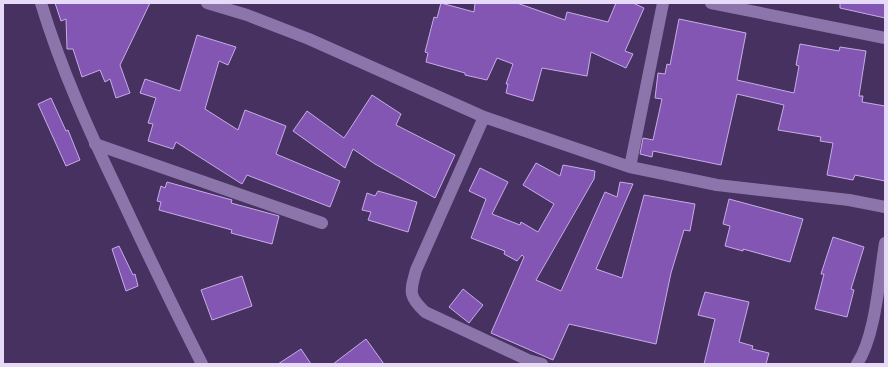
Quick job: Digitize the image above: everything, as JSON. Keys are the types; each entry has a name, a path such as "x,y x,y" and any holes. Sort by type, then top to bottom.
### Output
{"street":[{"path":"41,3 71,88 95,144 162,286 202,364"},
{"path":"206,3 247,16 309,39 484,117 630,167 717,185 850,200 885,206"},
{"path":"630,167 663,3"},
{"path":"711,3 885,38"},
{"path":"484,117 416,270 411,288 413,301 425,312 528,360 542,364"},
{"path":"95,144 322,223"},
{"path":"857,364 863,355 870,330 885,243"}],"building":[{"path":"55,3 150,3 120,65 130,93 116,98 110,79 105,82 100,70 82,77 73,49 67,49 66,19 61,21"},
{"path":"441,3 474,12 475,3 517,3 565,20 567,12 608,22 616,3 633,3 644,8 625,51 633,54 626,68 591,52 587,76 542,68 533,101 506,93 508,84 506,84 513,64 497,58 487,80 465,75 465,73 426,62 428,53 425,52 434,17 437,18"},
{"path":"840,3 885,3 885,18 840,8"},
{"path":"679,19 746,33 737,80 794,93 799,66 796,65 800,44 839,51 840,47 866,51 859,96 863,96 862,102 885,106 885,181 855,175 853,180 827,175 833,143 820,141 821,137 778,130 784,105 737,94 721,165 653,151 652,157 640,154 643,138 653,140 662,99 655,98 658,73 665,74 667,64 670,65"},
{"path":"197,35 236,47 228,65 219,61 205,109 238,130 245,110 286,126 276,154 340,181 330,207 247,175 242,184 176,142 173,149 148,141 153,124 148,123 156,98 140,93 145,79 180,91"},
{"path":"372,95 401,114 396,125 455,155 435,198 375,164 353,149 345,168 293,131 307,111 344,138"},
{"path":"51,98 66,131 68,130 80,160 66,166 38,104"},
{"path":"536,163 560,176 563,165 595,171 594,179 536,280 561,291 605,192 617,197 620,182 633,184 596,269 622,278 644,195 695,204 690,231 684,230 671,273 656,344 569,324 553,360 491,333 524,257 522,255 517,261 504,254 505,251 471,238 486,199 469,191 480,168 508,182 492,214 520,225 521,222 538,232 554,204 523,185"},
{"path":"167,182 232,200 231,203 279,216 272,244 231,233 232,230 159,210 161,202 157,201 161,186 165,188"},
{"path":"378,191 417,202 408,232 368,220 371,212 362,210 367,193 375,196"},
{"path":"729,199 803,219 790,262 743,249 743,251 725,246 730,226 723,224"},
{"path":"833,237 864,247 851,289 854,290 847,317 815,309 824,274 821,274"},
{"path":"119,246 133,275 135,274 138,286 126,291 112,249"},
{"path":"242,276 252,306 212,320 201,290"},
{"path":"463,289 483,305 469,323 449,307"},
{"path":"705,292 749,302 739,342 753,346 752,349 769,353 766,364 704,364 715,319 698,315"},
{"path":"366,339 384,364 333,364"},
{"path":"301,349 311,364 278,364"}]}
